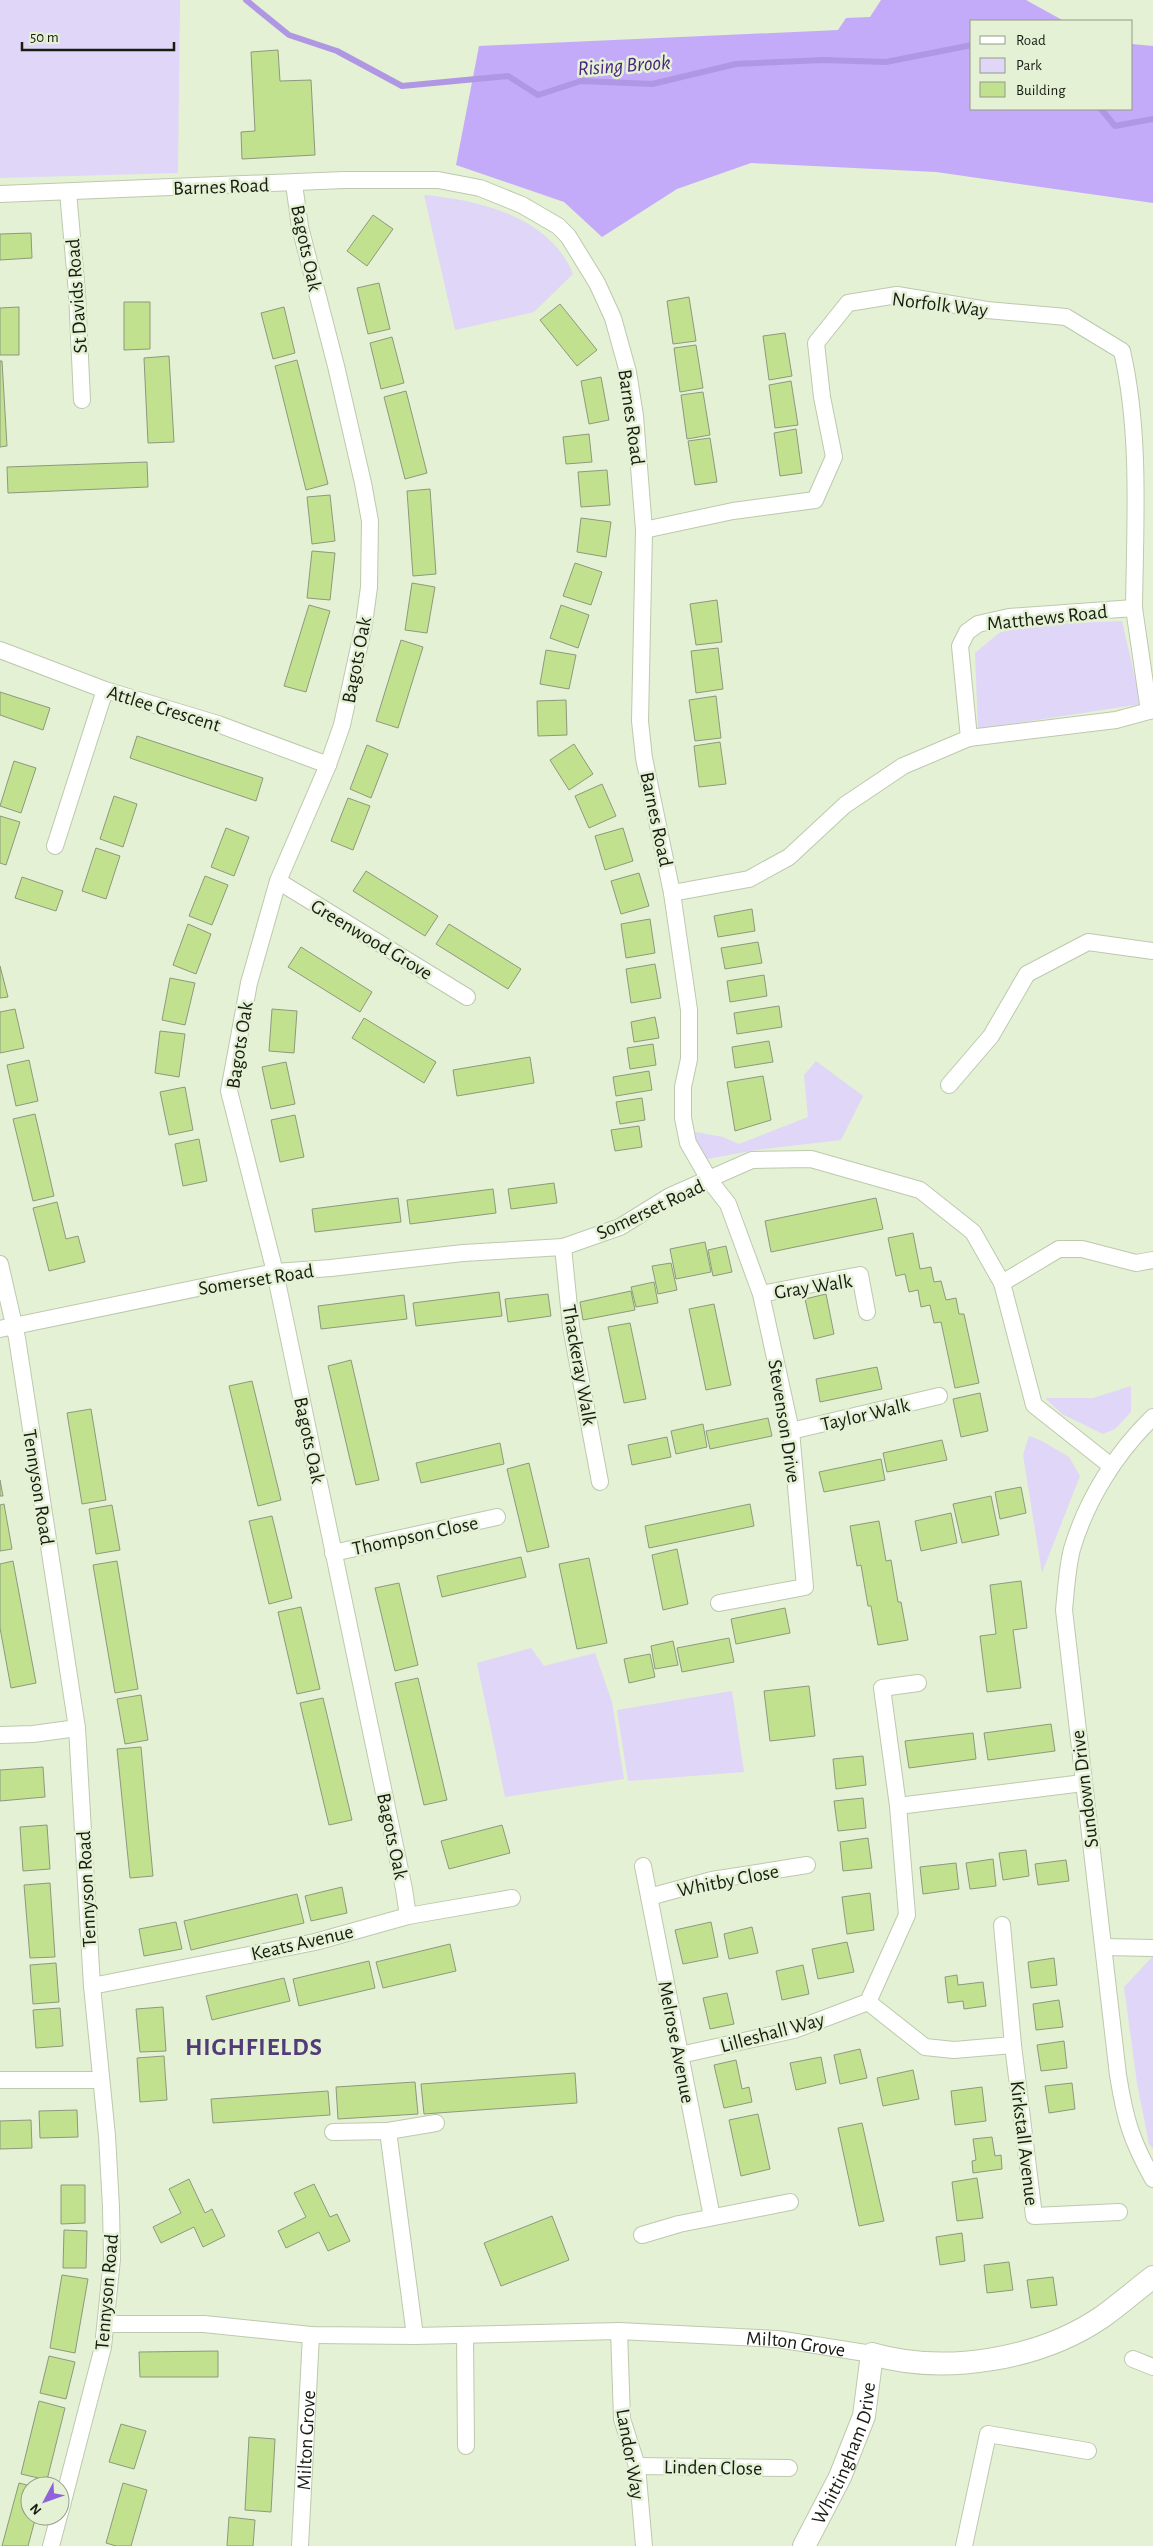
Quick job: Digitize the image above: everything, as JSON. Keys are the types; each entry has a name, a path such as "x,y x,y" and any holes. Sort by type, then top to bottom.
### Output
{"street":[{"name":"Barnes Road","path":"0,194 294,184 344,180 438,180 480,188 522,205 563,231 597,283 613,318 628,372 635,416 644,530 640,721 644,758 672,893 689,1010 689,1058 683,1087 683,1118 688,1143 710,1181"},
{"name":"Bagots Oak","path":"294,184 300,227 336,366 370,520 369,587 364,624 342,725 328,765 278,881 249,983 229,1091 275,1272 404,1888 408,1916"},
{"name":"St Davids Road","path":"68,192 77,293 82,400"},
{"name":"Norfolk Way","path":"644,530 733,511 815,500 834,457 822,397 816,342 848,303 897,295 987,310 1066,317 1122,351 1130,385 1135,492 1134,608"},
{"name":"Matthews Road","path":"672,893 749,879 790,857 845,805 903,766 968,738 1116,720 1151,710 1134,608 1009,617 978,624 967,632 960,646 968,738"},
{"name":"Attlee Crescent","path":"0,650 105,690 218,724 328,765"},
{"path":"55,846 105,690"},
{"name":"Greenwood Grove","path":"278,881 467,997"},
{"path":"950,1084 991,1036 1028,974 1088,942 1153,950"},
{"name":"Somerset Road","path":"7,1328 275,1272 331,1268 463,1253 563,1247 620,1227 670,1196 710,1181 752,1160 811,1159 920,1190 973,1232 1002,1283 1034,1405 1111,1466"},
{"name":"Stevenson Drive","path":"710,1181 728,1204 761,1294 791,1431 805,1587 720,1603"},
{"name":"Thackeray Walk","path":"563,1247 571,1327 600,1482"},
{"path":"1002,1283 1059,1249 1082,1249 1136,1263 1153,1260"},
{"name":"Tennyson Road","path":"0,1264 7,1328 77,1728 92,1986 107,2136 112,2259 106,2324 100,2365 70,2478"},
{"name":"Gray Walk","path":"761,1294 860,1275 867,1312"},
{"name":"Taylor Walk","path":"791,1431 939,1396"},
{"name":"Sundown Drive","path":"1153,1417 1111,1466 1085,1513 1072,1550 1064,1610 1083,1783 1124,2113 1134,2146 1153,2179"},
{"name":"Thompson Close","path":"333,1553 497,1517"},
{"path":"918,1683 882,1688 898,1806 907,1915 868,2002 925,2047 954,2050 1013,2045"},
{"path":"0,1735 33,1734 77,1728"},
{"path":"898,1806 1083,1783"},
{"name":"Whitby Close","path":"649,1897 712,1880 807,1865"},
{"name":"Melrose Avenue","path":"643,1866 712,2217"},
{"name":"Keats Avenue","path":"92,1986 315,1942 408,1916 512,1898"},
{"name":"Kirkstall Avenue","path":"1002,1925 1013,2045 1034,2216 1119,2212"},
{"path":"1104,1947 1153,1948"},
{"name":"Lilleshall Way","path":"680,2055 794,2030 868,2002"},
{"path":"0,2080 101,2080"},
{"path":"333,2132 388,2131 436,2123"},
{"path":"388,2131 415,2336"},
{"path":"642,2235 678,2224 790,2202"},
{"name":"Milton Grove","path":"106,2324 204,2324 312,2335 465,2336 619,2331 777,2339 956,2365 1040,2348 1100,2318 1153,2277"},
{"name":"Landor Way","path":"619,2331 622,2419 637,2466 644,2546"},
{"name":"Milton Grove","path":"300,2546 312,2335"},
{"path":"465,2336 466,2446"},
{"name":"Whittingham Drive","path":"804,2546 840,2478 864,2416 872,2354"},
{"path":"1133,2359 1153,2368"},
{"path":"964,2546 988,2434 1088,2451"},
{"name":"Linden Close","path":"637,2466 789,2468"},
{"name":"Tennyson Road","path":"51,2546 57,2526"}],"green space":[{"path":"0,0 180,0 178,173 0,178"},
{"path":"424,195 468,201 490,207 531,225 548,238 562,254 573,274 534,312 455,330"},
{"path":"1122,621 1141,704 978,729 975,653 999,633 1025,625"},
{"path":"816,1061 863,1096 841,1140 756,1150 702,1160 690,1131 723,1137 739,1144 808,1117 804,1075"},
{"path":"1131,1386 1131,1412 1115,1429 1103,1434 1062,1414 1045,1398 1093,1398"},
{"path":"1029,1436 1042,1441 1069,1457 1080,1476 1042,1573 1023,1455"},
{"path":"531,1648 544,1666 595,1653 612,1702 624,1779 505,1797 477,1663"},
{"path":"732,1691 744,1772 628,1781 617,1710"},
{"path":"1153,1956 1153,2149 1149,2144 1137,2083 1124,1987"}],"shaded area":[{"path":"881,0 1026,0 1062,20 970,20 970,110 1133,110 1133,44 1153,46 1153,203 936,172 751,163 677,189 602,237 564,202 456,165 479,46 838,30 846,18 870,17"}],"building":[{"path":"278,50 280,81 311,80 315,155 242,159 241,132 255,131 251,52"},
{"path":"373,215 393,229 367,266 347,251"},
{"path":"31,233 32,258 0,260 0,234"},
{"path":"379,283 390,329 368,334 357,288"},
{"path":"689,297 696,341 673,344 667,301"},
{"path":"124,302 150,302 150,349 124,350"},
{"path":"560,304 597,350 577,366 540,320"},
{"path":"19,307 19,355 0,355 0,308"},
{"path":"284,307 295,353 273,359 261,313"},
{"path":"785,333 792,376 769,380 763,336"},
{"path":"392,337 404,383 381,389 370,343"},
{"path":"696,345 703,388 680,392 674,348"},
{"path":"169,356 174,442 148,443 144,358"},
{"path":"297,360 328,484 306,490 275,366"},
{"path":"0,361 2,361 7,446 0,447"},
{"path":"601,377 609,420 589,424 581,381"},
{"path":"791,381 798,425 775,428 769,385"},
{"path":"406,391 427,473 405,479 384,397"},
{"path":"703,392 710,435 687,439 681,395"},
{"path":"796,429 802,473 780,476 774,433"},
{"path":"589,434 592,462 566,464 563,437"},
{"path":"710,438 717,482 695,485 688,441"},
{"path":"147,462 148,487 8,493 7,467"},
{"path":"607,470 610,505 581,507 578,472"},
{"path":"430,489 436,574 413,576 407,491"},
{"path":"330,495 335,541 312,544 307,497"},
{"path":"581,518 611,522 606,557 577,552"},
{"path":"312,551 335,553 330,600 307,598"},
{"path":"575,563 602,572 591,605 563,596"},
{"path":"412,583 435,587 427,633 405,630"},
{"path":"717,600 722,642 696,645 690,604"},
{"path":"309,605 330,611 306,692 284,686"},
{"path":"561,605 589,615 578,648 550,638"},
{"path":"401,640 423,647 398,728 376,721"},
{"path":"718,648 723,689 696,693 691,651"},
{"path":"546,650 576,655 569,689 540,684"},
{"path":"0,692 50,708 43,730 0,715"},
{"path":"716,696 721,738 695,741 689,700"},
{"path":"566,700 567,735 538,736 537,701"},
{"path":"137,736 263,778 256,801 130,758"},
{"path":"720,742 726,784 699,787 694,746"},
{"path":"574,744 593,774 569,790 550,760"},
{"path":"367,745 388,754 371,798 350,789"},
{"path":"14,761 36,768 21,813 0,806"},
{"path":"602,784 616,816 589,828 575,796"},
{"path":"114,796 137,804 123,847 100,839"},
{"path":"348,798 370,806 353,850 331,841"},
{"path":"0,816 20,822 6,865 0,863"},
{"path":"226,828 249,837 234,876 211,867"},
{"path":"623,828 633,861 605,870 595,836"},
{"path":"96,848 120,856 106,899 82,891"},
{"path":"366,871 438,916 425,936 353,891"},
{"path":"639,873 649,906 621,914 611,881"},
{"path":"205,876 228,885 212,925 189,916"},
{"path":"22,877 63,891 56,911 15,898"},
{"path":"752,909 755,931 718,937 714,916"},
{"path":"650,919 655,953 626,958 621,924"},
{"path":"188,924 211,934 196,974 173,965"},
{"path":"449,924 521,969 508,989 436,944"},
{"path":"758,942 762,963 725,969 721,948"},
{"path":"301,947 372,992 360,1012 288,967"},
{"path":"655,964 661,998 631,1003 626,969"},
{"path":"0,966 8,997 0,998"},
{"path":"764,975 767,996 730,1002 727,981"},
{"path":"170,978 195,983 185,1025 162,1020"},
{"path":"779,1006 782,1027 737,1034 734,1013"},
{"path":"15,1009 24,1048 0,1053 0,1012"},
{"path":"272,1009 297,1011 294,1053 269,1051"},
{"path":"655,1017 659,1038 634,1042 631,1022"},
{"path":"364,1018 436,1062 424,1083 352,1038"},
{"path":"160,1031 185,1034 179,1077 155,1073"},
{"path":"769,1041 773,1062 735,1068 732,1047"},
{"path":"653,1044 656,1065 630,1069 627,1048"},
{"path":"530,1057 534,1083 457,1096 453,1070"},
{"path":"29,1060 38,1101 16,1106 7,1065"},
{"path":"286,1062 295,1104 271,1109 262,1067"},
{"path":"649,1071 652,1090 616,1096 613,1077"},
{"path":"763,1076 771,1120 735,1131 727,1082"},
{"path":"185,1087 193,1130 169,1135 160,1092"},
{"path":"642,1098 645,1120 620,1124 616,1102"},
{"path":"35,1114 54,1196 33,1201 13,1119"},
{"path":"295,1115 304,1157 280,1162 271,1120"},
{"path":"639,1126 642,1147 615,1151 611,1130"},
{"path":"199,1139 207,1181 183,1186 175,1144"},
{"path":"554,1183 557,1203 511,1209 508,1189"},
{"path":"493,1189 496,1213 410,1224 407,1200"},
{"path":"398,1198 401,1222 315,1232 312,1209"},
{"path":"876,1198 883,1229 771,1252 765,1221"},
{"path":"57,1202 66,1239 78,1236 85,1262 49,1271 33,1208"},
{"path":"913,1233 920,1269 931,1267 934,1282 941,1281 946,1300 956,1298 959,1314 964,1314 979,1383 955,1388 941,1322 934,1323 930,1305 921,1307 918,1290 909,1292 905,1274 896,1276 888,1238"},
{"path":"705,1242 711,1272 676,1279 670,1249"},
{"path":"726,1246 732,1272 713,1276 708,1250"},
{"path":"671,1263 677,1290 658,1294 652,1266"},
{"path":"654,1282 658,1303 636,1307 631,1287"},
{"path":"631,1291 635,1310 583,1320 580,1302"},
{"path":"499,1292 502,1316 416,1326 413,1303"},
{"path":"548,1294 551,1316 508,1322 505,1299"},
{"path":"826,1294 834,1334 814,1339 805,1299"},
{"path":"404,1295 407,1319 321,1329 318,1306"},
{"path":"714,1304 731,1385 706,1390 689,1309"},
{"path":"630,1323 646,1399 624,1403 608,1327"},
{"path":"351,1360 379,1480 356,1485 328,1366"},
{"path":"877,1367 882,1389 820,1402 816,1379"},
{"path":"252,1381 281,1500 258,1506 229,1386"},
{"path":"980,1393 988,1431 961,1437 953,1399"},
{"path":"91,1409 106,1500 82,1504 67,1413"},
{"path":"768,1418 772,1436 710,1449 706,1431"},
{"path":"703,1424 707,1447 676,1454 671,1431"},
{"path":"667,1437 671,1457 632,1465 628,1445"},
{"path":"942,1440 947,1460 887,1472 883,1453"},
{"path":"500,1443 504,1464 421,1483 416,1463"},
{"path":"881,1459 885,1480 824,1492 819,1472"},
{"path":"529,1463 549,1547 527,1552 507,1469"},
{"path":"0,1480 3,1496 0,1496"},
{"path":"1021,1487 1026,1513 1000,1519 995,1492"},
{"path":"991,1496 999,1535 962,1543 953,1504"},
{"path":"4,1504 12,1549 0,1551 0,1505"},
{"path":"750,1504 754,1526 649,1548 645,1526"},
{"path":"112,1505 120,1550 96,1554 89,1509"},
{"path":"951,1513 957,1543 921,1551 915,1521"},
{"path":"272,1516 292,1598 269,1604 249,1521"},
{"path":"879,1521 886,1561 891,1560 898,1602 901,1602 908,1640 878,1645 871,1606 868,1606 861,1565 857,1566 850,1526"},
{"path":"677,1549 688,1604 663,1610 652,1555"},
{"path":"521,1557 526,1577 442,1597 437,1576"},
{"path":"589,1558 607,1643 577,1649 559,1564"},
{"path":"13,1561 36,1683 11,1688 0,1628 0,1564"},
{"path":"117,1561 138,1689 115,1693 93,1565"},
{"path":"1021,1581 1027,1628 1013,1630 1021,1688 987,1692 980,1636 996,1634 990,1585"},
{"path":"399,1583 418,1665 395,1671 375,1588"},
{"path":"301,1607 320,1689 297,1694 278,1612"},
{"path":"785,1608 790,1633 736,1644 731,1619"},
{"path":"729,1638 734,1662 682,1672 677,1648"},
{"path":"673,1641 678,1665 655,1669 651,1646"},
{"path":"650,1654 655,1677 629,1683 624,1659"},
{"path":"418,1678 447,1800 424,1805 395,1683"},
{"path":"809,1686 815,1736 770,1741 764,1691"},
{"path":"141,1695 148,1740 125,1744 117,1699"},
{"path":"323,1698 352,1820 329,1825 300,1703"},
{"path":"1051,1724 1055,1751 988,1760 984,1733"},
{"path":"973,1733 976,1759 909,1768 905,1741"},
{"path":"141,1747 153,1876 130,1878 117,1749"},
{"path":"863,1756 866,1785 836,1789 833,1759"},
{"path":"43,1767 45,1797 0,1801 0,1770"},
{"path":"863,1798 866,1828 838,1831 834,1801"},
{"path":"47,1825 50,1869 23,1871 20,1827"},
{"path":"502,1825 510,1853 449,1869 441,1841"},
{"path":"868,1838 872,1868 843,1871 840,1842"},
{"path":"1026,1850 1029,1876 1003,1880 999,1853"},
{"path":"993,1859 996,1886 970,1889 966,1863"},
{"path":"1066,1860 1069,1881 1038,1885 1035,1864"},
{"path":"956,1863 959,1889 923,1894 920,1867"},
{"path":"50,1883 55,1957 30,1958 24,1885"},
{"path":"342,1887 347,1913 311,1921 305,1896"},
{"path":"870,1893 874,1930 847,1934 842,1897"},
{"path":"297,1894 304,1923 191,1950 184,1921"},
{"path":"176,1922 182,1949 144,1956 139,1929"},
{"path":"711,1922 718,1957 683,1964 675,1930"},
{"path":"752,1927 758,1953 729,1959 724,1934"},
{"path":"847,1942 854,1972 818,1979 812,1949"},
{"path":"450,1944 456,1971 383,1988 376,1962"},
{"path":"1054,1958 1057,1985 1031,1988 1028,1962"},
{"path":"369,1961 375,1988 299,2006 293,1979"},
{"path":"56,1963 59,2002 33,2004 30,1965"},
{"path":"803,1965 809,1994 782,2000 776,1971"},
{"path":"957,1975 958,1985 983,1982 986,2006 964,2009 963,2001 948,2003 945,1977"},
{"path":"284,1978 290,2001 212,2020 206,1996"},
{"path":"727,1993 734,2024 710,2029 703,1998"},
{"path":"1059,2000 1063,2027 1036,2030 1033,2004"},
{"path":"163,2007 166,2051 140,2052 136,2009"},
{"path":"60,2008 63,2046 36,2048 33,2010"},
{"path":"1064,2041 1067,2068 1041,2071 1037,2045"},
{"path":"860,2049 867,2078 840,2084 834,2055"},
{"path":"164,2056 167,2100 140,2102 137,2058"},
{"path":"821,2057 826,2083 796,2090 790,2063"},
{"path":"736,2060 742,2089 749,2087 752,2102 724,2108 714,2065"},
{"path":"913,2070 919,2099 883,2106 877,2078"},
{"path":"575,2073 577,2103 424,2114 421,2084"},
{"path":"415,2082 418,2114 338,2119 336,2087"},
{"path":"1072,2083 1075,2109 1049,2113 1045,2086"},
{"path":"982,2087 986,2121 955,2125 951,2091"},
{"path":"328,2091 330,2115 213,2123 211,2099"},
{"path":"77,2110 78,2137 40,2138 39,2111"},
{"path":"758,2114 770,2169 741,2176 729,2120"},
{"path":"31,2120 32,2148 0,2149 0,2121"},
{"path":"862,2123 884,2221 859,2226 838,2128"},
{"path":"992,2137 995,2156 1001,2155 1002,2169 973,2173 972,2161 976,2160 973,2139"},
{"path":"977,2178 983,2218 957,2221 952,2182"},
{"path":"189,2179 205,2213 212,2209 225,2236 203,2247 194,2227 161,2243 153,2227 181,2213 169,2189"},
{"path":"314,2184 330,2217 337,2214 350,2241 328,2251 319,2232 286,2248 278,2231 306,2217 294,2193"},
{"path":"61,2185 85,2185 85,2223 61,2224"},
{"path":"552,2216 569,2260 501,2286 484,2243"},
{"path":"64,2230 87,2231 86,2268 63,2268"},
{"path":"962,2233 965,2261 940,2265 936,2237"},
{"path":"1009,2262 1013,2290 987,2293 984,2265"},
{"path":"62,2275 88,2279 75,2353 50,2348"},
{"path":"1053,2277 1057,2305 1031,2308 1027,2280"},
{"path":"218,2351 218,2377 140,2377 139,2352"},
{"path":"49,2356 75,2362 66,2399 40,2393"},
{"path":"39,2401 65,2408 48,2476 21,2474"},
{"path":"121,2424 146,2431 134,2469 109,2462"},
{"path":"249,2437 275,2439 271,2512 245,2510"},
{"path":"20,2483 20,2526 33,2526 28,2546 2,2546"},
{"path":"123,2483 147,2490 131,2546 116,2546 106,2543"},
{"path":"229,2517 255,2520 253,2546 227,2546"}],"waterway":[{"name":"Rising Brook","path":"246,0 289,35 337,51 402,86 508,76 538,95 581,81 652,84 736,64 823,60 886,62 970,45"},
{"name":"Rising Brook","path":"1102,110 1115,126 1153,119"}],"district":[{"name":"HIGHFIELDS","path":"254,2046"}]}
